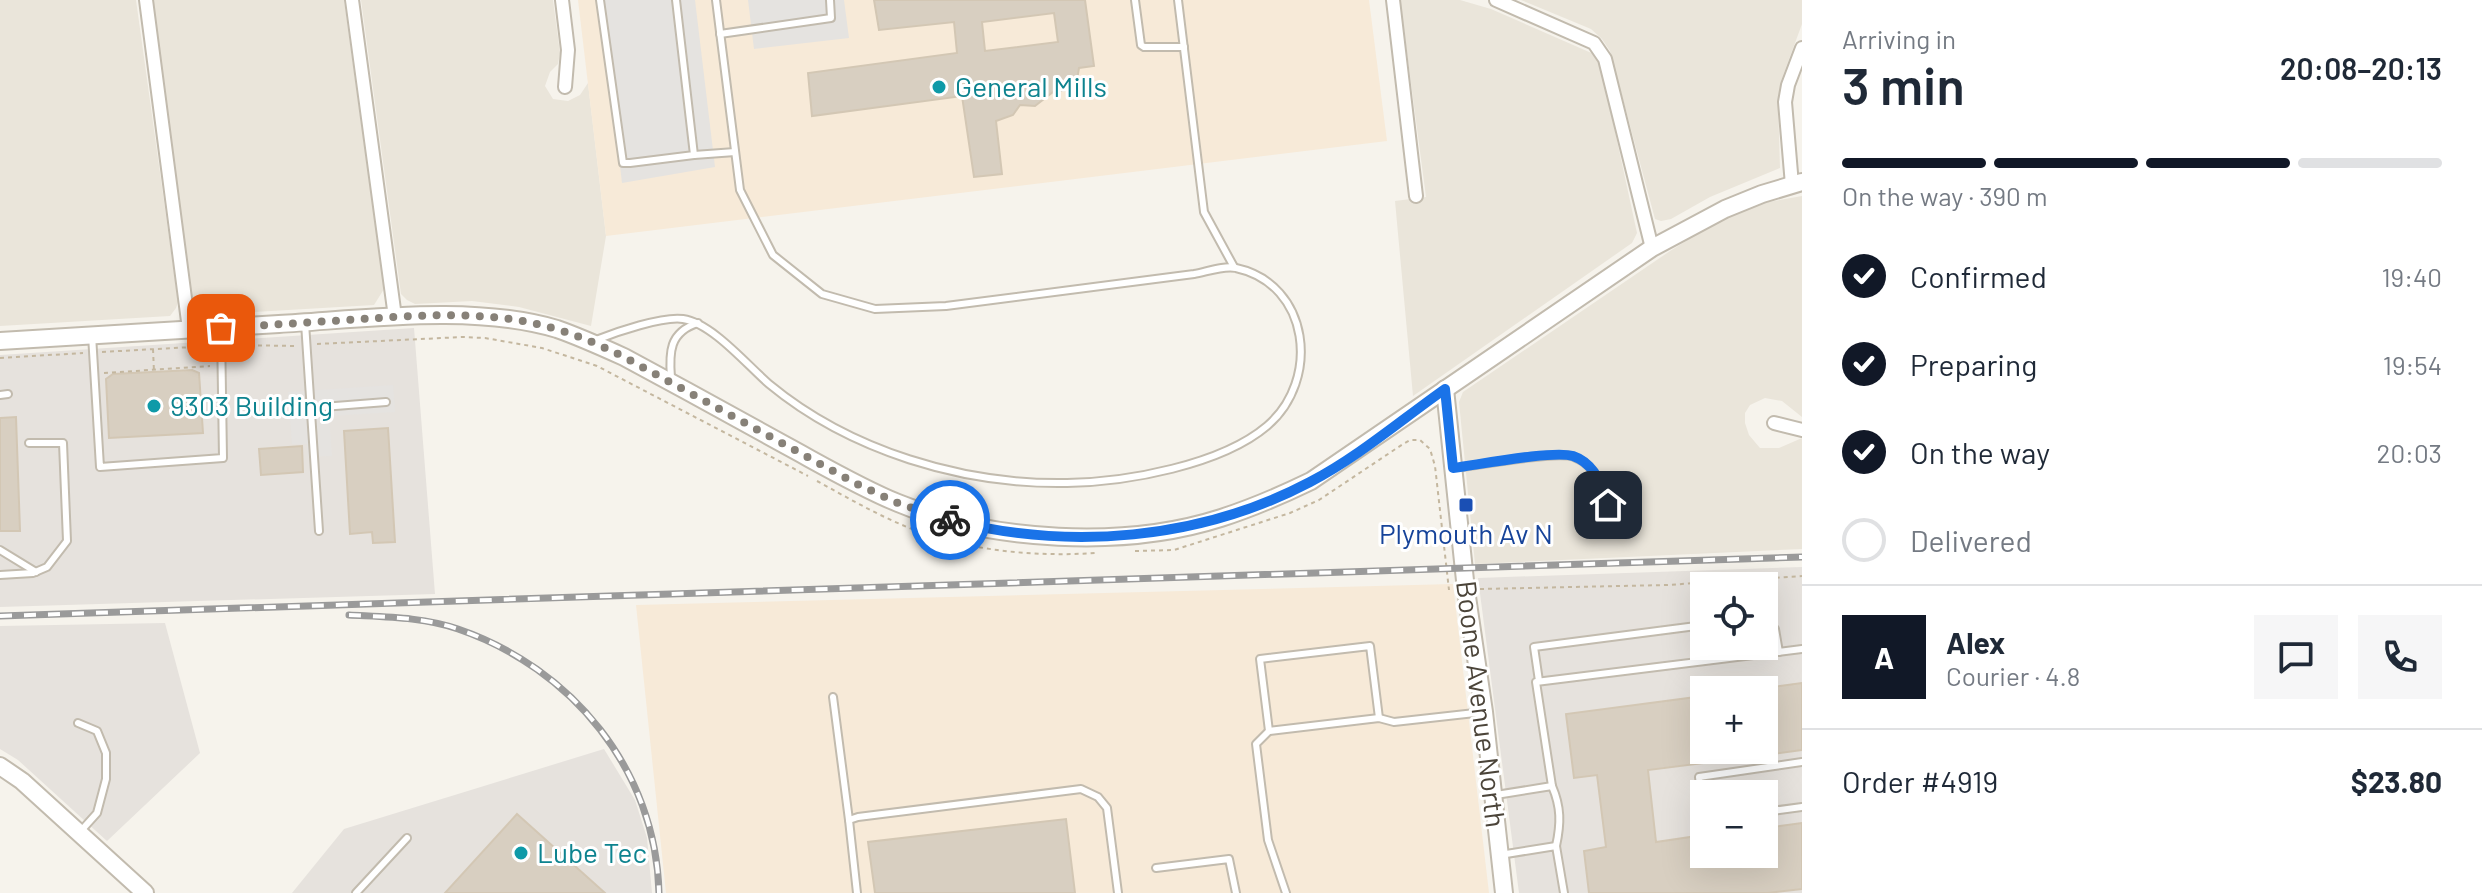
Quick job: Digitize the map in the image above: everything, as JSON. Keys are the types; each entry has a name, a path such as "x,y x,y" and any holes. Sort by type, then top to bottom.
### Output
{"street":[{"path":"146,0 189,329"},
{"path":"352,0 395,317"},
{"path":"562,0 568,50 565,87"},
{"path":"1393,0 1416,196"},
{"path":"1496,0 1594,43 1605,59 1652,248"},
{"path":"0,341 93,344 189,329 395,317 479,317 555,329 591,341 900,504 993,531 1088,537 1167,530 1219,519 1311,481 1652,248 1725,209 1797,184 1785,102 1802,48"},
{"name":"Boone Avenue North","path":"1445,389 1466,590 1484,712 1504,893"},
{"path":"1774,423 1802,430"},
{"path":"0,766 22,781 145,893"}],"lane":[{"path":"600,0 623,163 735,152"},
{"path":"676,0 694,155"},
{"path":"591,341 666,320 682,318 698,323 807,412 863,441 930,466 991,479 1068,483 1144,475 1209,458 1244,443 1270,424 1290,397 1299,369 1302,342 1295,314 1278,291 1258,277 1234,267 962,304 875,309 822,294 773,255 740,190 716,0"},
{"path":"720,34 831,18 830,0"},
{"path":"1135,0 1141,45 1184,47"},
{"path":"1178,0 1204,212 1234,267"},
{"path":"305,323 319,531"},
{"path":"671,382 670,353 675,340 686,327 698,323"},
{"path":"93,344 100,467 223,458 221,328"},
{"path":"310,408 386,402"},
{"path":"0,575 36,572 47,567 67,541 63,443 29,443"},
{"path":"1453,468 1569,455 1576,457 1599,477 1608,505"},
{"path":"0,550 36,572"},
{"path":"1564,893 1556,846 1561,820 1559,803 1552,786 1536,682 1539,681 1534,647 1690,627"},
{"path":"1269,731 1260,659 1370,646 1379,718"},
{"path":"1778,646 1779,652"},
{"path":"1539,681 1802,649"},
{"path":"833,697 857,893"},
{"path":"1286,893 1268,840 1256,744 1269,731 1379,718 1394,722 1484,712"},
{"path":"78,723 97,731 106,753 106,779 97,813 79,833"},
{"path":"1699,780 1699,777 1802,762"},
{"path":"1492,796 1552,786"},
{"path":"849,820 1081,789 1098,797 1107,808 1118,893"},
{"path":"1778,810 1802,807"},
{"path":"356,893 407,838"},
{"path":"1500,855 1556,846"},
{"path":"1156,868 1229,859 1236,893"}],"path":[{"path":"0,358 93,344 153,349 251,344 288,347 463,337 498,340 542,348 597,366 913,530 1007,553 1109,553"},
{"path":"153,349 154,371"},
{"path":"95,373 223,366"},
{"path":"1136,551 1174,550 1290,513 1319,500 1410,440 1420,440 1430,449 1435,466 1448,590 1667,585 1802,576"}],"shaded area":[{"path":"0,0 136,0 178,302 170,316 0,326"},
{"path":"153,0 344,0 384,289 374,305 205,315 197,311 192,303"},
{"path":"361,0 553,0 560,53 558,64 550,72 545,86 553,99 568,101 580,95 588,83 606,236 591,326 519,307 472,301 415,304 401,294"},
{"path":"578,0 1369,0 1387,141 606,236"},
{"path":"601,0 695,0 715,167 622,183"},
{"path":"748,0 844,0 849,38 754,49"},
{"path":"1400,0 1460,0 1491,9 1596,55 1637,233 1632,243 1413,396 1395,201 1426,197"},
{"path":"1521,0 1802,0 1802,24 1781,81 1778,102 1780,168 1710,197 1671,219 1655,219 1610,51 1591,29"},
{"path":"1802,196 1802,417 1782,401 1765,398 1750,405 1745,413 1745,423 1749,435 1760,448 1779,448 1802,438 1802,549 1475,564 1459,402 1463,392 1718,221 1768,202"},
{"path":"414,328 435,594 0,607 0,355"},
{"path":"393,385 395,412 329,416 332,456 308,457 307,444 292,444 288,392"},
{"path":"1802,567 1802,893 1519,893 1478,578"},
{"path":"1453,584 1489,893 666,893 636,605"},
{"path":"165,623 200,753 107,841 18,760 0,749 0,626"},
{"path":"604,749 635,800 647,838 652,893 292,893 344,829"}],"building":[{"name":"General Mills","path":"874,0 1085,0 1094,66 1079,68 1077,80 1066,90 1053,92 1035,106 1020,105 1013,115 996,121 1002,174 974,177 962,96 812,116 808,73 957,53 954,22 879,30","holes":["1054,13 1058,42 985,51 982,22"]},
{"name":"9303 Building","path":"192,370 199,373 203,433 109,438 106,379 113,374"},
{"path":"16,417 20,531 0,531 0,418"},
{"path":"388,428 395,542 373,543 372,532 350,534 344,431"},
{"path":"302,446 303,472 261,475 259,449"},
{"path":"1802,683 1802,750 1778,753 1778,686"},
{"path":"1690,698 1690,764 1696,764 1648,770 1656,842 1690,837 1690,868 1778,868 1778,826 1802,823 1802,889 1768,893 1589,893 1584,851 1606,847 1597,775 1574,778 1566,714"},
{"name":"Lube Tec","path":"517,814 605,893 445,893"},
{"path":"1066,819 1075,893 875,893 868,842"}],"railway":[{"path":"0,616 1802,557"},
{"path":"349,615 418,620 458,629 499,646 537,669 571,697 600,730 624,766 642,805 654,848 659,893"}],"way so far":[{"path":"221,328 448,316 479,317 555,329 591,341 624,357 857,484 900,504 950,520"}],"place":[{"name":"General Mills","path":"939,87"},
{"name":"9303 Building","path":"154,406"},
{"name":"Plymouth Av N","path":"1466,505"},
{"name":"Lube Tec","path":"521,853"}],"route":[{"path":"950,520 993,531 1088,537 1167,530 1219,519 1311,481 1445,389 1453,468 1569,455 1576,457 1599,477 1608,505"}]}
